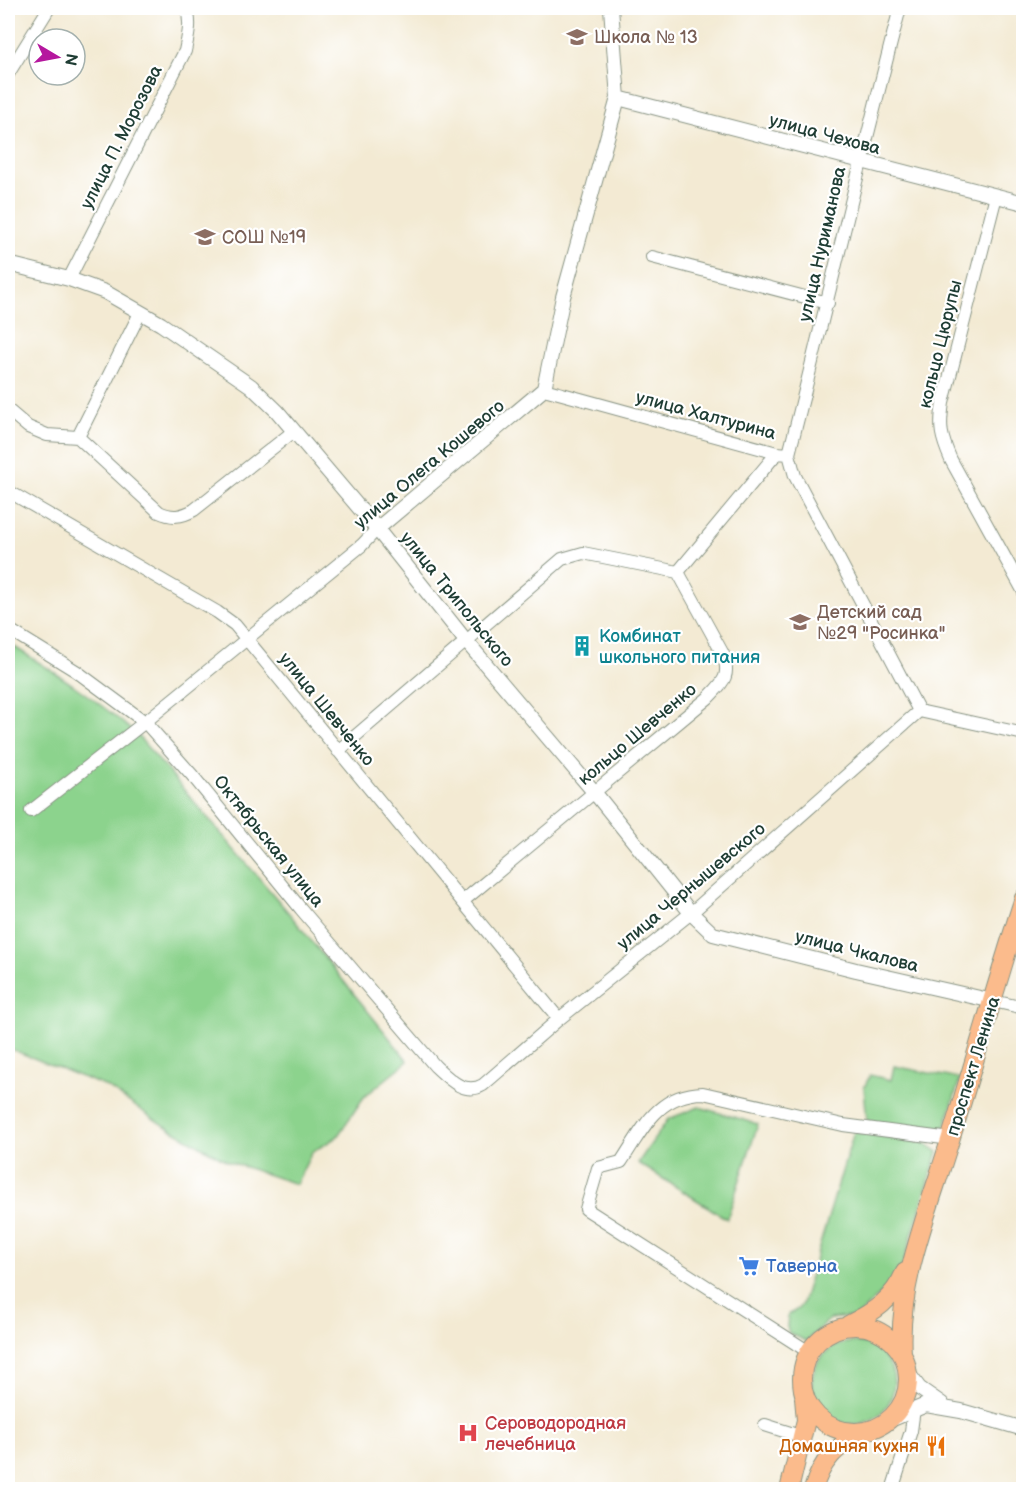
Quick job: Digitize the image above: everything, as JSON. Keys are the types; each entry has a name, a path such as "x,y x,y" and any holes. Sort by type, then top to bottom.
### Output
{"main road":[{"name":"проспект Ленина","path":"902,1353 903,1301 1023,898"},
{"name":"проспект Ленина","path":"845,1326 879,1308 892,1294 903,1277 921,1235"},
{"path":"789,1490 806,1420 802,1374 808,1352 824,1335 845,1326 878,1330 902,1353 908,1373 905,1397 890,1420 871,1430 846,1432 827,1424 811,1409 804,1396"},
{"path":"813,1490 823,1463 838,1447 861,1432"}],"street":[{"path":"8,74 49,8"},
{"name":"улица П. Морозова","path":"69,279 185,51 189,31 189,14 186,8"},
{"path":"544,390 563,297 618,98 611,8"},
{"name":"улица Нуриманова","path":"783,453 828,303 860,161 900,8"},
{"name":"улица Чехова","path":"618,98 1023,203"},
{"name":"кольцо Цюрупы","path":"996,196 939,424 951,460 1023,592"},
{"path":"652,257 828,303"},
{"name":"улица Трипольского","path":"8,264 69,279 105,292 161,324 251,386 277,411 377,529 466,641 595,793 691,913"},
{"path":"78,437 140,313"},
{"name":"улица Халтурина","path":"544,390 783,453 919,711"},
{"name":"улица Олега Кошевого","path":"31,811 145,722 362,544 544,390"},
{"path":"8,410 28,427 47,435 78,437 159,512 177,517 194,510 294,431"},
{"path":"338,751 562,559 584,553 678,572 783,453"},
{"name":"улица Шевченко","path":"8,491 235,625 559,1019"},
{"name":"кольцо Шевченко","path":"463,901 595,793 724,682 728,668 723,654 678,572"},
{"name":"Октябрьская улица","path":"8,629 76,671 145,722 435,1066 459,1086 475,1090 483,1085"},
{"path":"919,711 1023,734"},
{"name":"улица Чернышевского","path":"483,1085 559,1019 691,913 919,711"},
{"name":"улица Чкалова","path":"691,913 713,934 856,970 1023,1008"},
{"path":"808,1352 586,1209 598,1168 621,1162 652,1116 663,1105 689,1093 703,1093 843,1125 951,1140"},
{"path":"908,1373 928,1396 938,1402 1023,1429"},
{"path":"890,1420 926,1405 961,1411"},
{"path":"892,1490 911,1431 914,1409"},
{"path":"765,1425 803,1437"}],"green space":[{"path":"8,643 92,698 138,736 288,912 408,1061 364,1097 337,1137 312,1152 296,1184 227,1161 160,1123 107,1087 8,1048"},
{"path":"894,1066 960,1079 945,1127 927,1131 867,1121 864,1088 870,1075 891,1080"},
{"path":"699,1107 758,1124 727,1219 638,1163 668,1119"},
{"path":"854,1132 925,1143 938,1152 899,1276 858,1316 830,1319 806,1341 789,1333 788,1315 802,1304"},
{"path":"853,1342 869,1345 882,1354 891,1367 894,1383 891,1399 882,1412 869,1421 853,1424 837,1421 824,1412 815,1399 812,1383 815,1367 824,1354 837,1345"}],"place":[{"name":"Школа № 13","path":"577,37"},
{"name":"СОШ №19","path":"205,237"},
{"name":"Детский сад №29 \"Росинка\"","path":"800,622"},
{"name":"Комбинат школьного питания","path":"582,646"},
{"name":"Таверна","path":"749,1266"},
{"name":"Сероводородная лечебница","path":"468,1433"},
{"name":"Домашняя кухня","path":"936,1446"}]}
